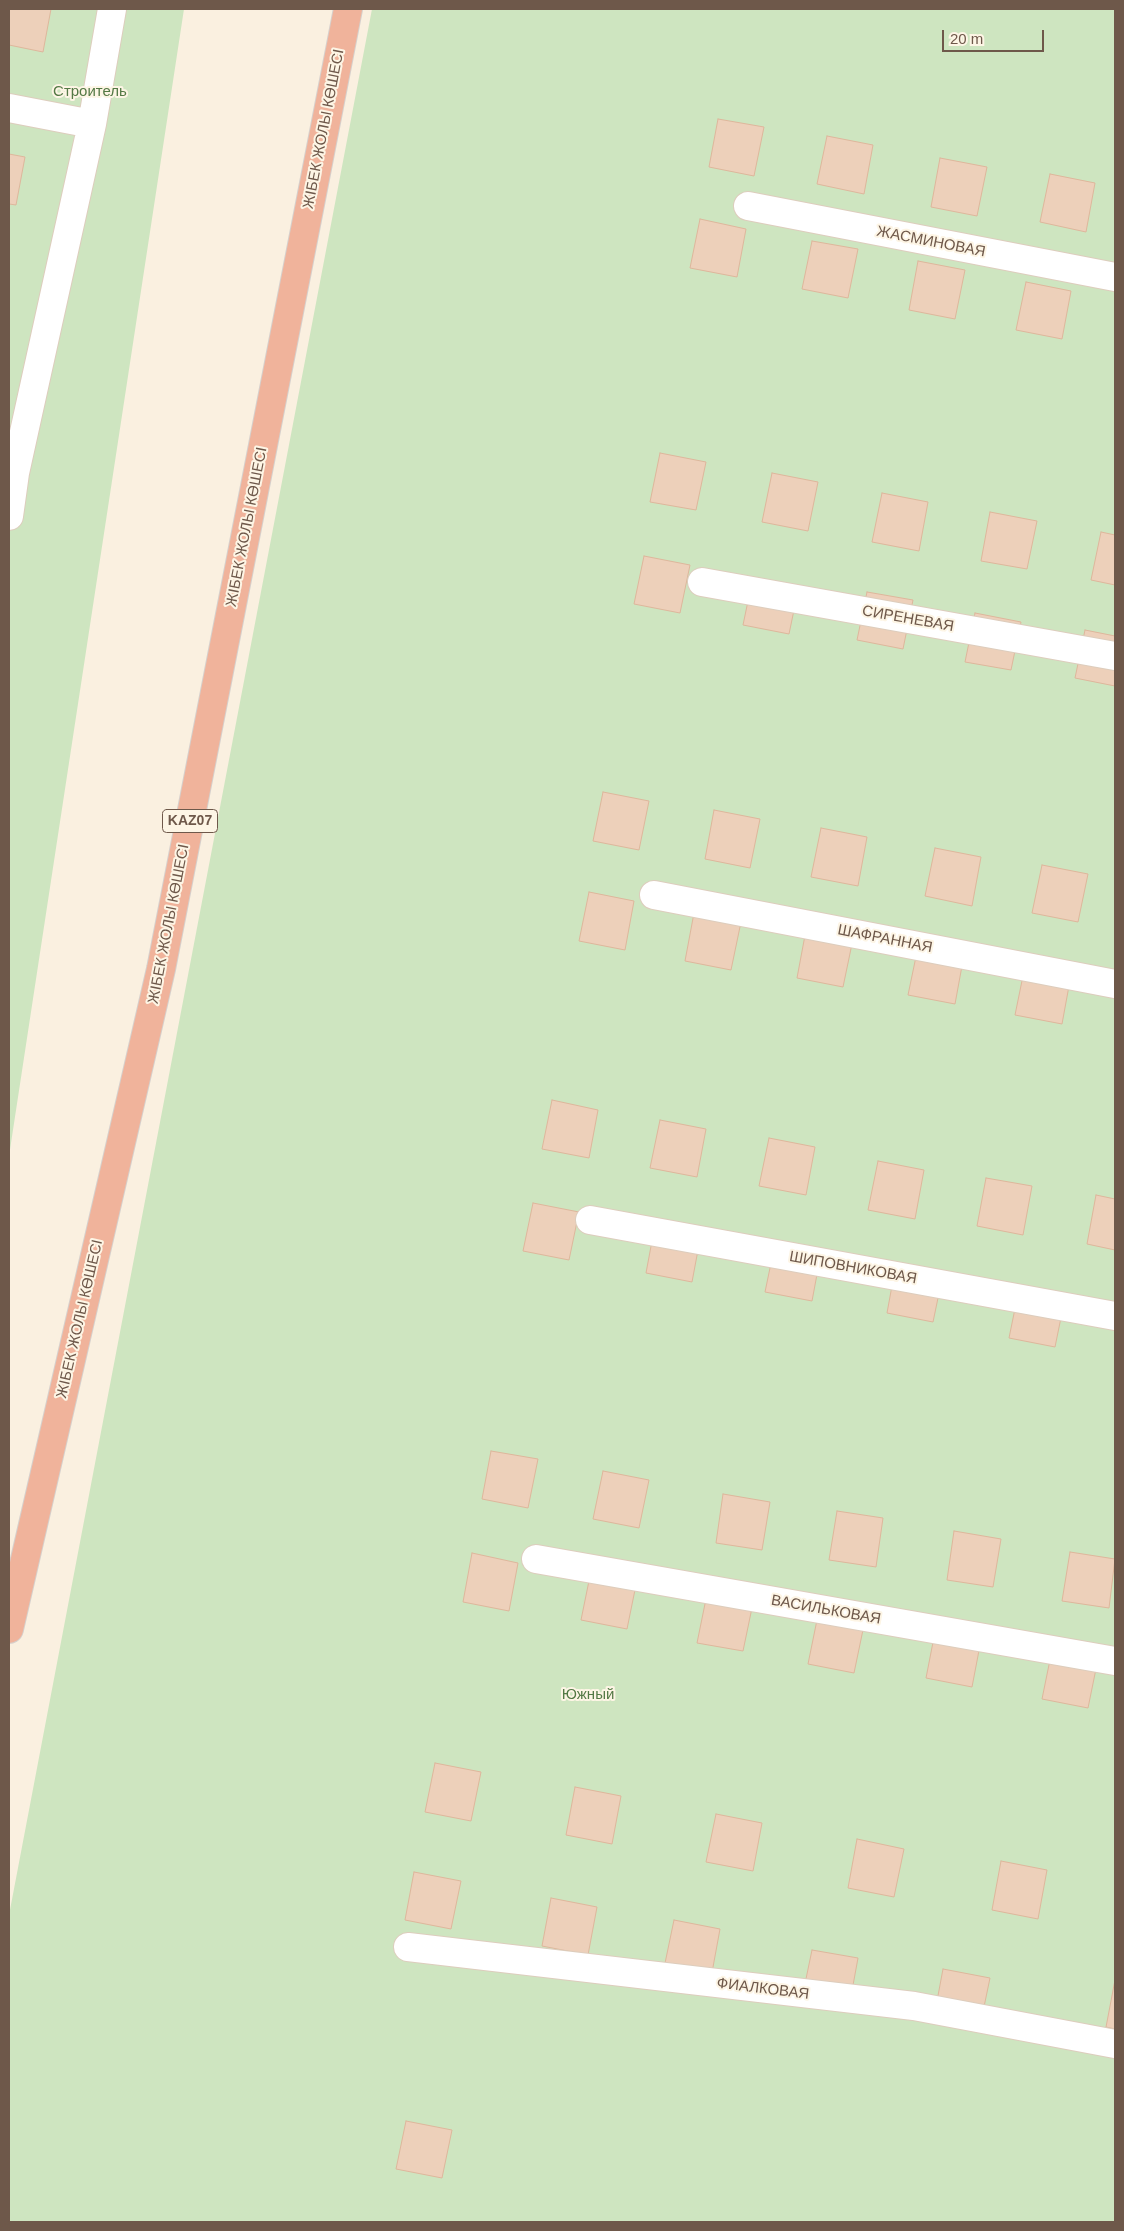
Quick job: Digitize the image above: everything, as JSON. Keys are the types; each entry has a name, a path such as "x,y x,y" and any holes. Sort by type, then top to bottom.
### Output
{"highway":[{"name":"ЖІБЕК ЖОЛЫ КӨШЕСІ","path":"9,1629 161,969 348,9"}],"street":[{"path":"9,516 12,473 92,124 112,9"},
{"path":"9,108 92,124"},
{"name":"ЖАСМИНОВАЯ","path":"748,206 1115,277"},
{"name":"СИРЕНЕВАЯ","path":"702,582 1115,656"},
{"name":"ШАФРАННАЯ","path":"654,895 1115,984"},
{"name":"ШИПОВНИКОВАЯ","path":"590,1220 1115,1316"},
{"name":"ВАСИЛЬКОВАЯ","path":"536,1559 1115,1661"},
{"name":"ФИАЛКОВАЯ","path":"408,1947 914,2006 1115,2044"}],"green space":[{"name":"Строитель","path":"9,9 184,9 9,1156"},
{"name":"Южный","path":"372,9 1115,9 1115,2222 9,2222 9,1915"}],"building":[{"path":"9,9 51,9 43,52 9,45"},
{"path":"718,119 764,127 754,176 709,167"},
{"path":"827,136 873,145 864,194 817,184"},
{"path":"9,154 25,157 16,205 9,204"},
{"path":"940,158 987,167 977,216 931,207"},
{"path":"1050,174 1095,183 1086,232 1040,222"},
{"path":"700,219 746,229 737,277 690,268"},
{"path":"812,241 858,249 848,298 802,289"},
{"path":"918,261 965,270 955,319 909,310"},
{"path":"1026,282 1071,291 1062,339 1016,330"},
{"path":"660,453 706,462 696,510 650,502"},
{"path":"772,473 818,482 808,531 762,522"},
{"path":"882,493 928,502 919,551 872,542"},
{"path":"990,512 1037,521 1027,569 981,561"},
{"path":"1101,532 1115,535 1115,585 1091,580"},
{"path":"644,556 690,565 680,613 634,604"},
{"path":"753,577 799,586 789,634 743,625"},
{"path":"867,592 913,600 903,649 857,640"},
{"path":"975,613 1021,622 1011,670 965,662"},
{"path":"1085,630 1115,636 1115,686 1075,678"},
{"path":"603,792 649,801 639,850 593,841"},
{"path":"714,810 760,819 750,868 705,859"},
{"path":"821,828 867,837 858,886 811,877"},
{"path":"935,848 981,857 972,906 925,896"},
{"path":"1042,865 1088,874 1078,922 1032,913"},
{"path":"589,892 634,901 625,950 579,941"},
{"path":"694,913 741,922 731,970 685,961"},
{"path":"806,930 853,939 843,987 797,978"},
{"path":"918,947 964,955 955,1004 908,995"},
{"path":"1025,966 1071,975 1062,1024 1015,1015"},
{"path":"552,1100 598,1110 589,1158 542,1149"},
{"path":"660,1120 706,1129 697,1177 650,1168"},
{"path":"769,1138 815,1147 806,1195 759,1186"},
{"path":"878,1161 924,1170 915,1219 868,1210"},
{"path":"986,1178 1032,1186 1023,1235 977,1226"},
{"path":"1096,1195 1115,1199 1115,1250 1087,1244"},
{"path":"533,1203 579,1212 569,1260 523,1251"},
{"path":"655,1225 701,1234 692,1282 646,1273"},
{"path":"775,1244 821,1253 812,1301 765,1292"},
{"path":"896,1264 943,1274 933,1322 887,1313"},
{"path":"1019,1289 1065,1298 1055,1347 1009,1338"},
{"path":"491,1451 538,1459 528,1508 482,1499"},
{"path":"603,1471 649,1480 639,1528 593,1519"},
{"path":"723,1494 770,1502 762,1550 716,1543"},
{"path":"837,1511 883,1518 876,1567 829,1560"},
{"path":"954,1531 1001,1539 993,1587 947,1580"},
{"path":"1070,1552 1115,1559 1109,1608 1062,1601"},
{"path":"472,1553 518,1563 509,1611 463,1602"},
{"path":"591,1571 637,1580 627,1629 581,1620"},
{"path":"707,1594 753,1603 743,1651 697,1643"},
{"path":"818,1615 864,1625 854,1673 808,1664"},
{"path":"935,1632 981,1640 972,1687 926,1678"},
{"path":"1052,1650 1098,1659 1088,1708 1042,1699"},
{"path":"435,1763 481,1772 471,1821 425,1812"},
{"path":"575,1787 621,1796 612,1844 566,1835"},
{"path":"716,1814 762,1823 753,1871 706,1862"},
{"path":"857,1839 904,1849 894,1897 848,1888"},
{"path":"1001,1861 1047,1870 1038,1919 992,1910"},
{"path":"414,1872 461,1881 451,1929 405,1920"},
{"path":"551,1898 597,1907 588,1955 542,1946"},
{"path":"674,1920 720,1929 711,1978 664,1968"},
{"path":"812,1950 858,1958 849,2007 802,1998"},
{"path":"943,1969 990,1978 980,2026 934,2017"},
{"path":"1115,1980 1115,2029 1106,2027"},
{"path":"406,2121 452,2130 442,2178 396,2169"}]}
